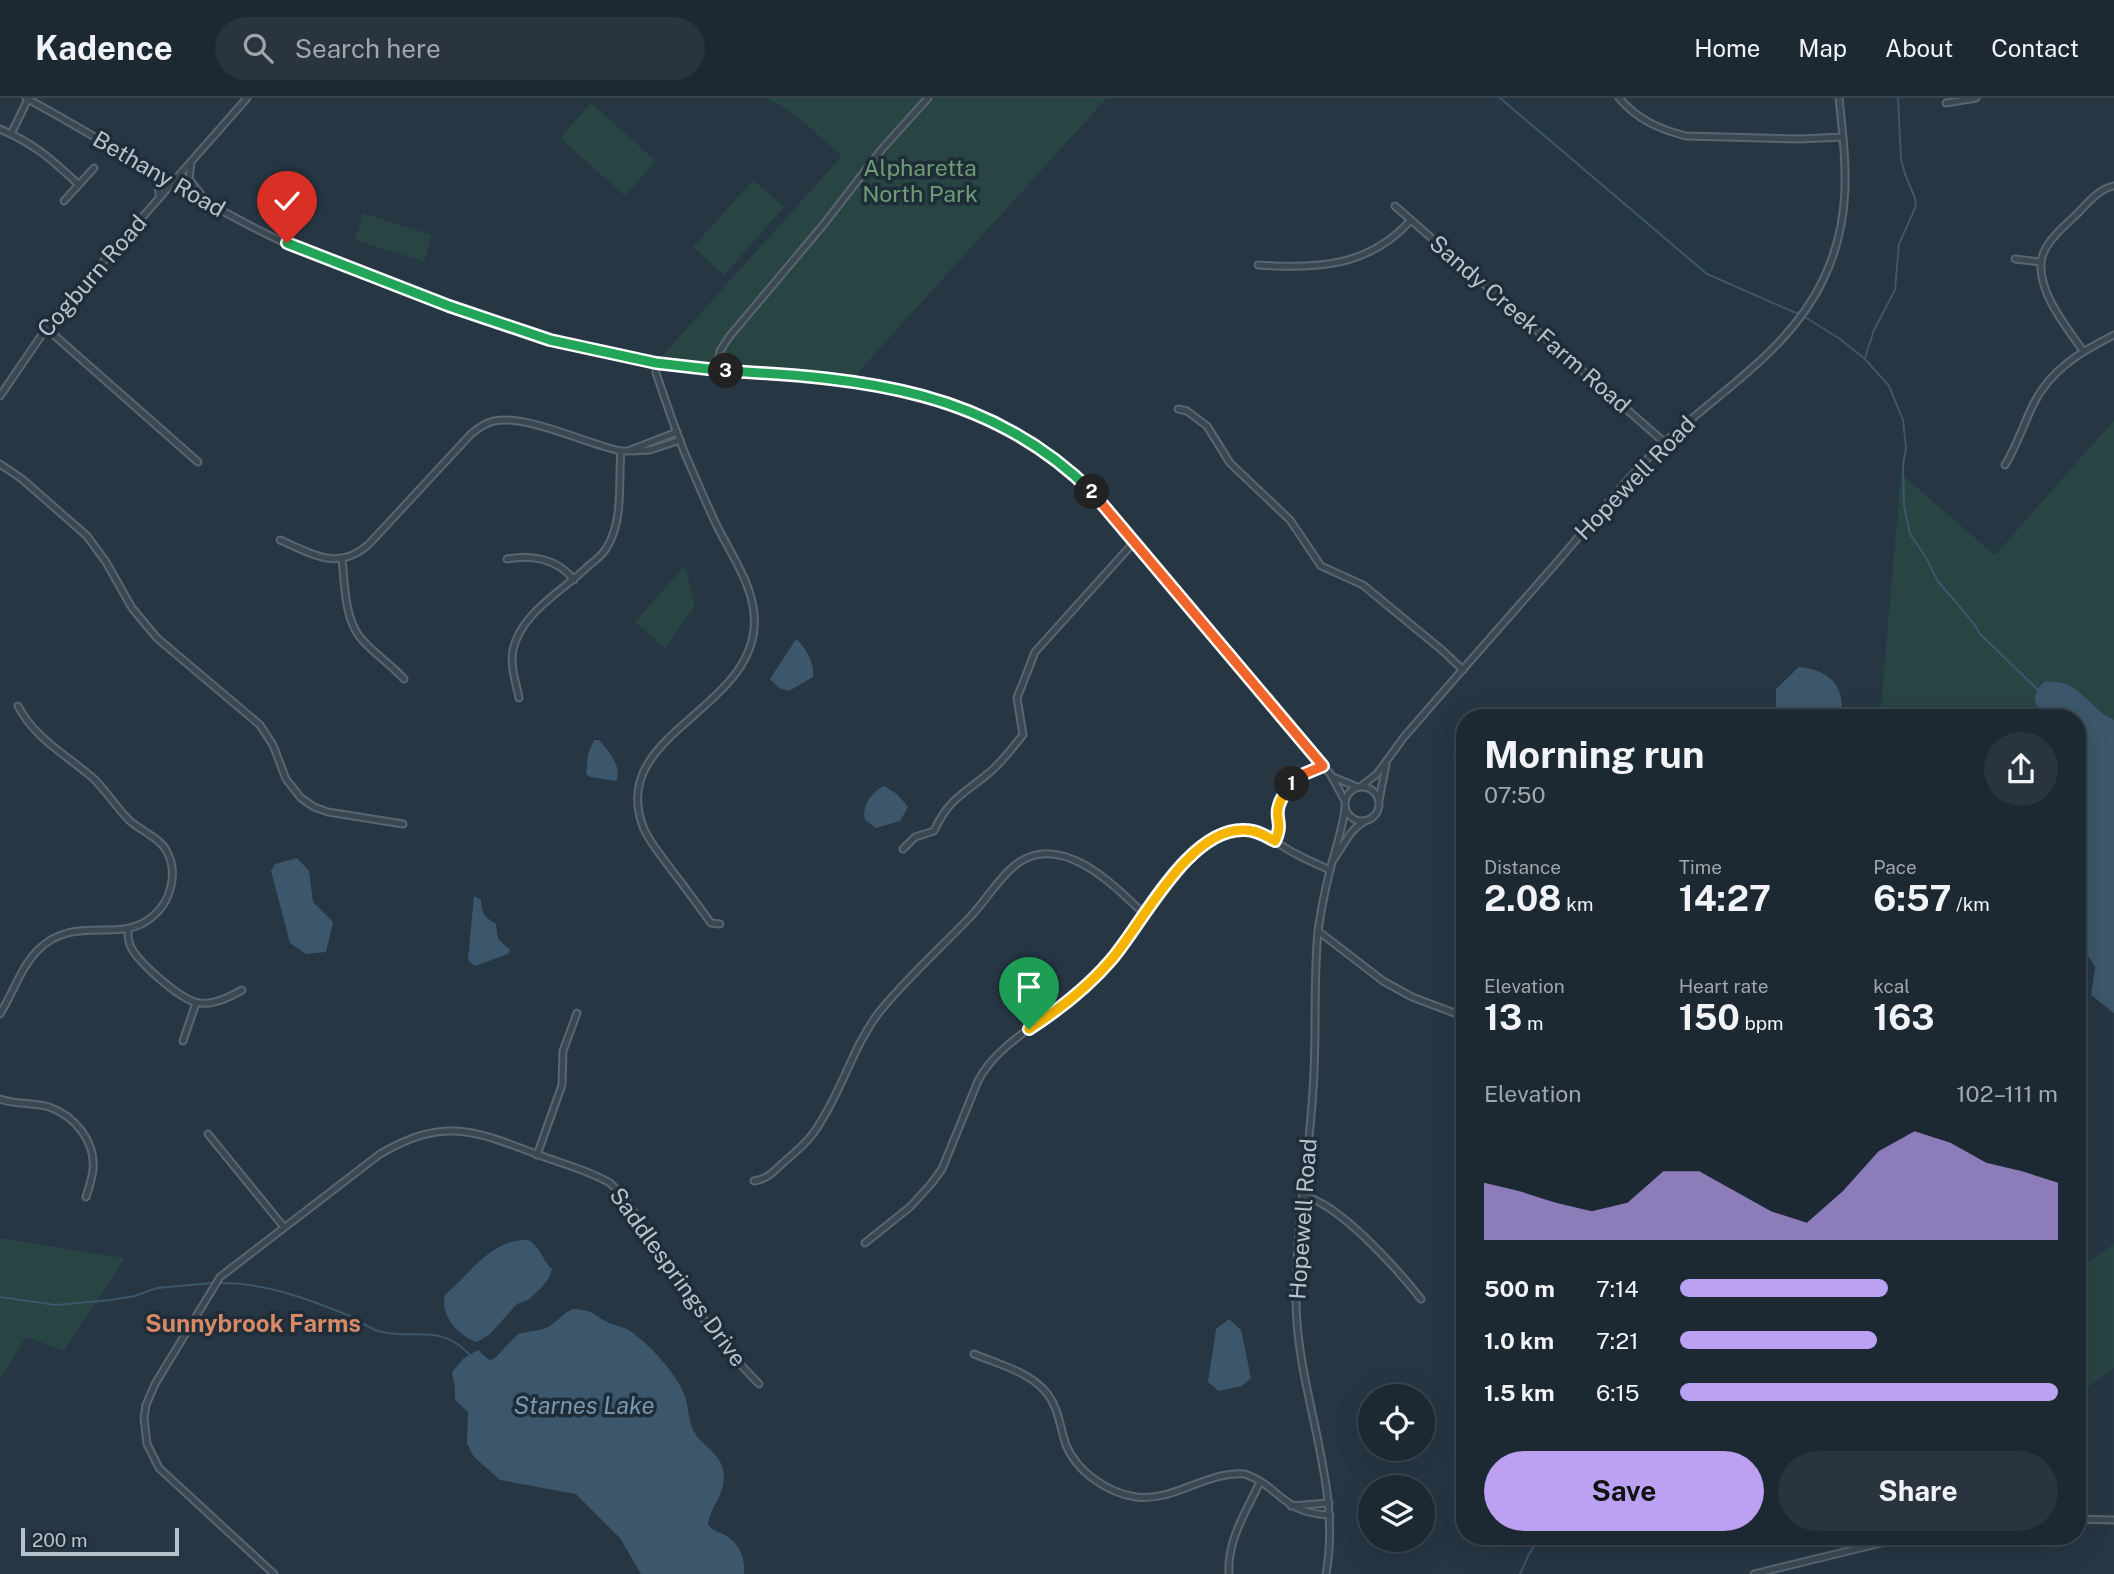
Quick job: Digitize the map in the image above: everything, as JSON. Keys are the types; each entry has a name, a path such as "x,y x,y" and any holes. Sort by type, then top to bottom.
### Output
{"street":[{"path":"11,134 27,98"},
{"name":"Bethany Road","path":"27,98 207,201 299,248 508,327 601,353 656,363 840,379 920,396 976,413 1020,435 1061,464 1094,494 1331,775 1345,804"},
{"name":"Cogburn Road","path":"0,396 46,328 247,98"},
{"path":"716,370 720,351 729,337 824,224 882,149 928,98"},
{"path":"1619,98 1644,121 1686,136 1799,139 1843,137"},
{"name":"Hopewell Road","path":"1359,787 1368,783 1387,762 1404,737 1629,479 1664,442 1773,350 1795,326 1813,298 1831,261 1842,222 1847,176 1839,98"},
{"path":"1947,103 1976,98"},
{"path":"0,129 42,150 78,184"},
{"path":"192,160 189,179 207,201"},
{"path":"144,165 158,181 158,198"},
{"path":"64,201 94,168"},
{"path":"2083,351 2054,307 2045,284 2041,262 2058,232 2096,196 2106,188 2114,186"},
{"name":"Sandy Creek Farm Road","path":"1395,206 1664,442"},
{"path":"1258,265 1314,267 1358,257 1388,242 1411,220"},
{"path":"2015,259 2041,262"},
{"path":"46,328 198,462"},
{"path":"2005,465 2033,404 2048,380 2068,361 2114,335"},
{"path":"656,363 656,373 680,440 710,511 747,585 754,609 755,628 748,655 734,676 646,763 640,780 638,802 643,827 649,840 711,923 720,924"},
{"path":"1178,409 1187,411 1207,426 1230,463 1290,520 1321,566 1363,585 1443,650 1463,670"},
{"path":"280,540 322,558 342,559 357,554 471,434 488,423 511,420 625,451 650,450 680,440"},
{"path":"625,451 677,432"},
{"path":"519,698 513,668 516,642 533,615 601,556 610,543 618,513 625,451"},
{"path":"0,464 22,479 87,536 106,562 132,607 157,638 260,725 273,745 286,779 301,798 328,812 404,824"},
{"path":"903,849 915,837 934,831 954,800 990,772 1023,735 1017,698 1035,652 1135,541"},
{"path":"507,559 527,557 550,561 564,569 574,580"},
{"path":"342,559 347,604 353,625 360,637 404,679"},
{"path":"0,1014 30,959 47,942 76,930 128,929 150,920 166,902 172,871 165,848 129,820 93,779 36,733 18,706"},
{"name":"Hopewell Road","path":"1379,803 1387,762"},
{"path":"1275,841 1281,828 1279,804 1292,782 1323,766"},
{"name":"Bethany Road","path":"1331,775 1359,787"},
{"path":"1359,787 1371,789 1379,803 1376,814 1361,821 1351,817 1345,804 1349,792 1359,787"},
{"name":"Hopewell Road","path":"1326,1574 1329,1503 1297,1336 1296,1275 1314,1087 1318,931 1330,870 1344,821 1345,804"},
{"name":"Hopewell Road","path":"1333,862 1356,826 1367,820"},
{"path":"865,1243 910,1207 936,1177 986,1067 1029,1029 1055,1013 1096,978 1189,857 1215,838 1230,831 1245,830 1261,833 1295,854 1330,870"},
{"path":"754,1181 765,1179 810,1138 875,1018 1017,864 1031,857 1048,855 1071,858 1085,866 1145,915"},
{"path":"128,929 130,946 139,957 174,990 196,1003 216,1001 243,990"},
{"path":"1318,931 1394,988 1456,1013"},
{"path":"183,1041 196,1003"},
{"path":"537,1154 562,1086 563,1051 577,1013"},
{"path":"0,1099 50,1107 69,1118 82,1130 90,1145 94,1162 86,1197"},
{"name":"Saddlesprings Drive","path":"274,1574 159,1468 147,1444 144,1418 146,1405 155,1384 220,1276 380,1154 416,1136 443,1131 472,1132 494,1137 601,1178 617,1189 719,1342 759,1384"},
{"path":"208,1134 284,1226"},
{"path":"1303,1196 1317,1200 1376,1247 1421,1299"},
{"path":"974,1354 1022,1373 1043,1389 1054,1404 1066,1444 1075,1461 1090,1476 1116,1491 1135,1497 1156,1497 1210,1477 1239,1473 1250,1475 1291,1506 1307,1514 1330,1515"},
{"path":"1229,1574 1233,1538 1260,1482"},
{"path":"1291,1506 1329,1503"},
{"path":"2086,1520 2114,1520"},
{"path":"1754,1574 1873,1545"}],"green space":[{"name":"Alpharetta North Park","path":"767,98 1107,98 851,380 722,370 661,357 842,156 794,114"},
{"path":"591,103 656,161 625,196 560,138"},
{"path":"753,180 784,207 724,275 693,247"},
{"path":"363,213 432,235 424,262 355,240"},
{"path":"2114,420 2114,720 2067,684 2035,703 2038,709 1883,709 1881,705 1901,474 1995,555"},
{"path":"685,565 695,606 665,648 635,622"},
{"path":"0,1238 125,1258 64,1351 26,1337 0,1379"},
{"path":"2114,1244 2114,1368 2086,1388 2086,1263"}],"water":[{"path":"796,639 809,656 813,677 789,691 779,688 770,679"},
{"path":"1799,667 1810,669 1833,681 1841,697 1842,709 1776,709 1776,689"},
{"path":"2046,681 2068,685 2114,720 2114,1013 2091,995 2095,967 2086,953 2086,709 2038,709 2035,701 2039,687"},
{"path":"594,740 599,740 614,759 618,771 616,781 586,774 588,754"},
{"path":"884,786 897,794 908,807 900,821 876,828 865,820 864,815 872,796"},
{"path":"297,858 309,871 313,902 333,922 326,952 306,954 290,943 271,871 275,864"},
{"path":"474,896 481,900 485,915 496,924 498,939 510,950 508,954 475,966 468,960"},
{"path":"528,1240 552,1269 549,1278 528,1300 517,1304 490,1334 477,1342 470,1339 457,1330 448,1317 445,1295 493,1251 515,1241"},
{"name":"Starnes Lake","path":"573,1309 591,1312 635,1334 652,1349 675,1377 686,1399 693,1430 718,1459 723,1469 723,1485 708,1525 736,1544 743,1558 744,1574 641,1574 620,1538 576,1494 500,1480 474,1457 467,1444 468,1412 455,1400 452,1372 464,1358 478,1350 489,1360 494,1359 518,1334 548,1327"},
{"path":"1229,1319 1241,1330 1251,1378 1242,1386 1219,1391 1208,1382 1216,1329"}],"waterway":[{"path":"1500,98 1707,274 1805,317 1865,359 1889,386 1903,420 1906,448 1903,465 1904,506 1910,534 1937,580 1979,633 2037,689"},
{"path":"1865,358 1874,330 1895,290 1899,244 1916,206 1901,159 1898,98"},
{"path":"0,1297 56,1305 135,1296 157,1288 213,1283"},
{"path":"218,1283 251,1285 285,1293 350,1316 371,1328 390,1334 425,1334 448,1339 470,1355"},
{"path":"1520,1574 1535,1545"}],"district":[{"name":"Sunnybrook Farms","path":"253,1324"}],"route":[{"path":"287,243 508,327 601,353 725,371 820,376 957,406 994,421 1027,440 1061,464 1094,494 1323,766 1292,782 1279,804 1281,828 1275,841 1261,833 1237,830 1215,838 1195,851 1164,887 1132,934 1096,978 1055,1013 1029,1029"}]}
